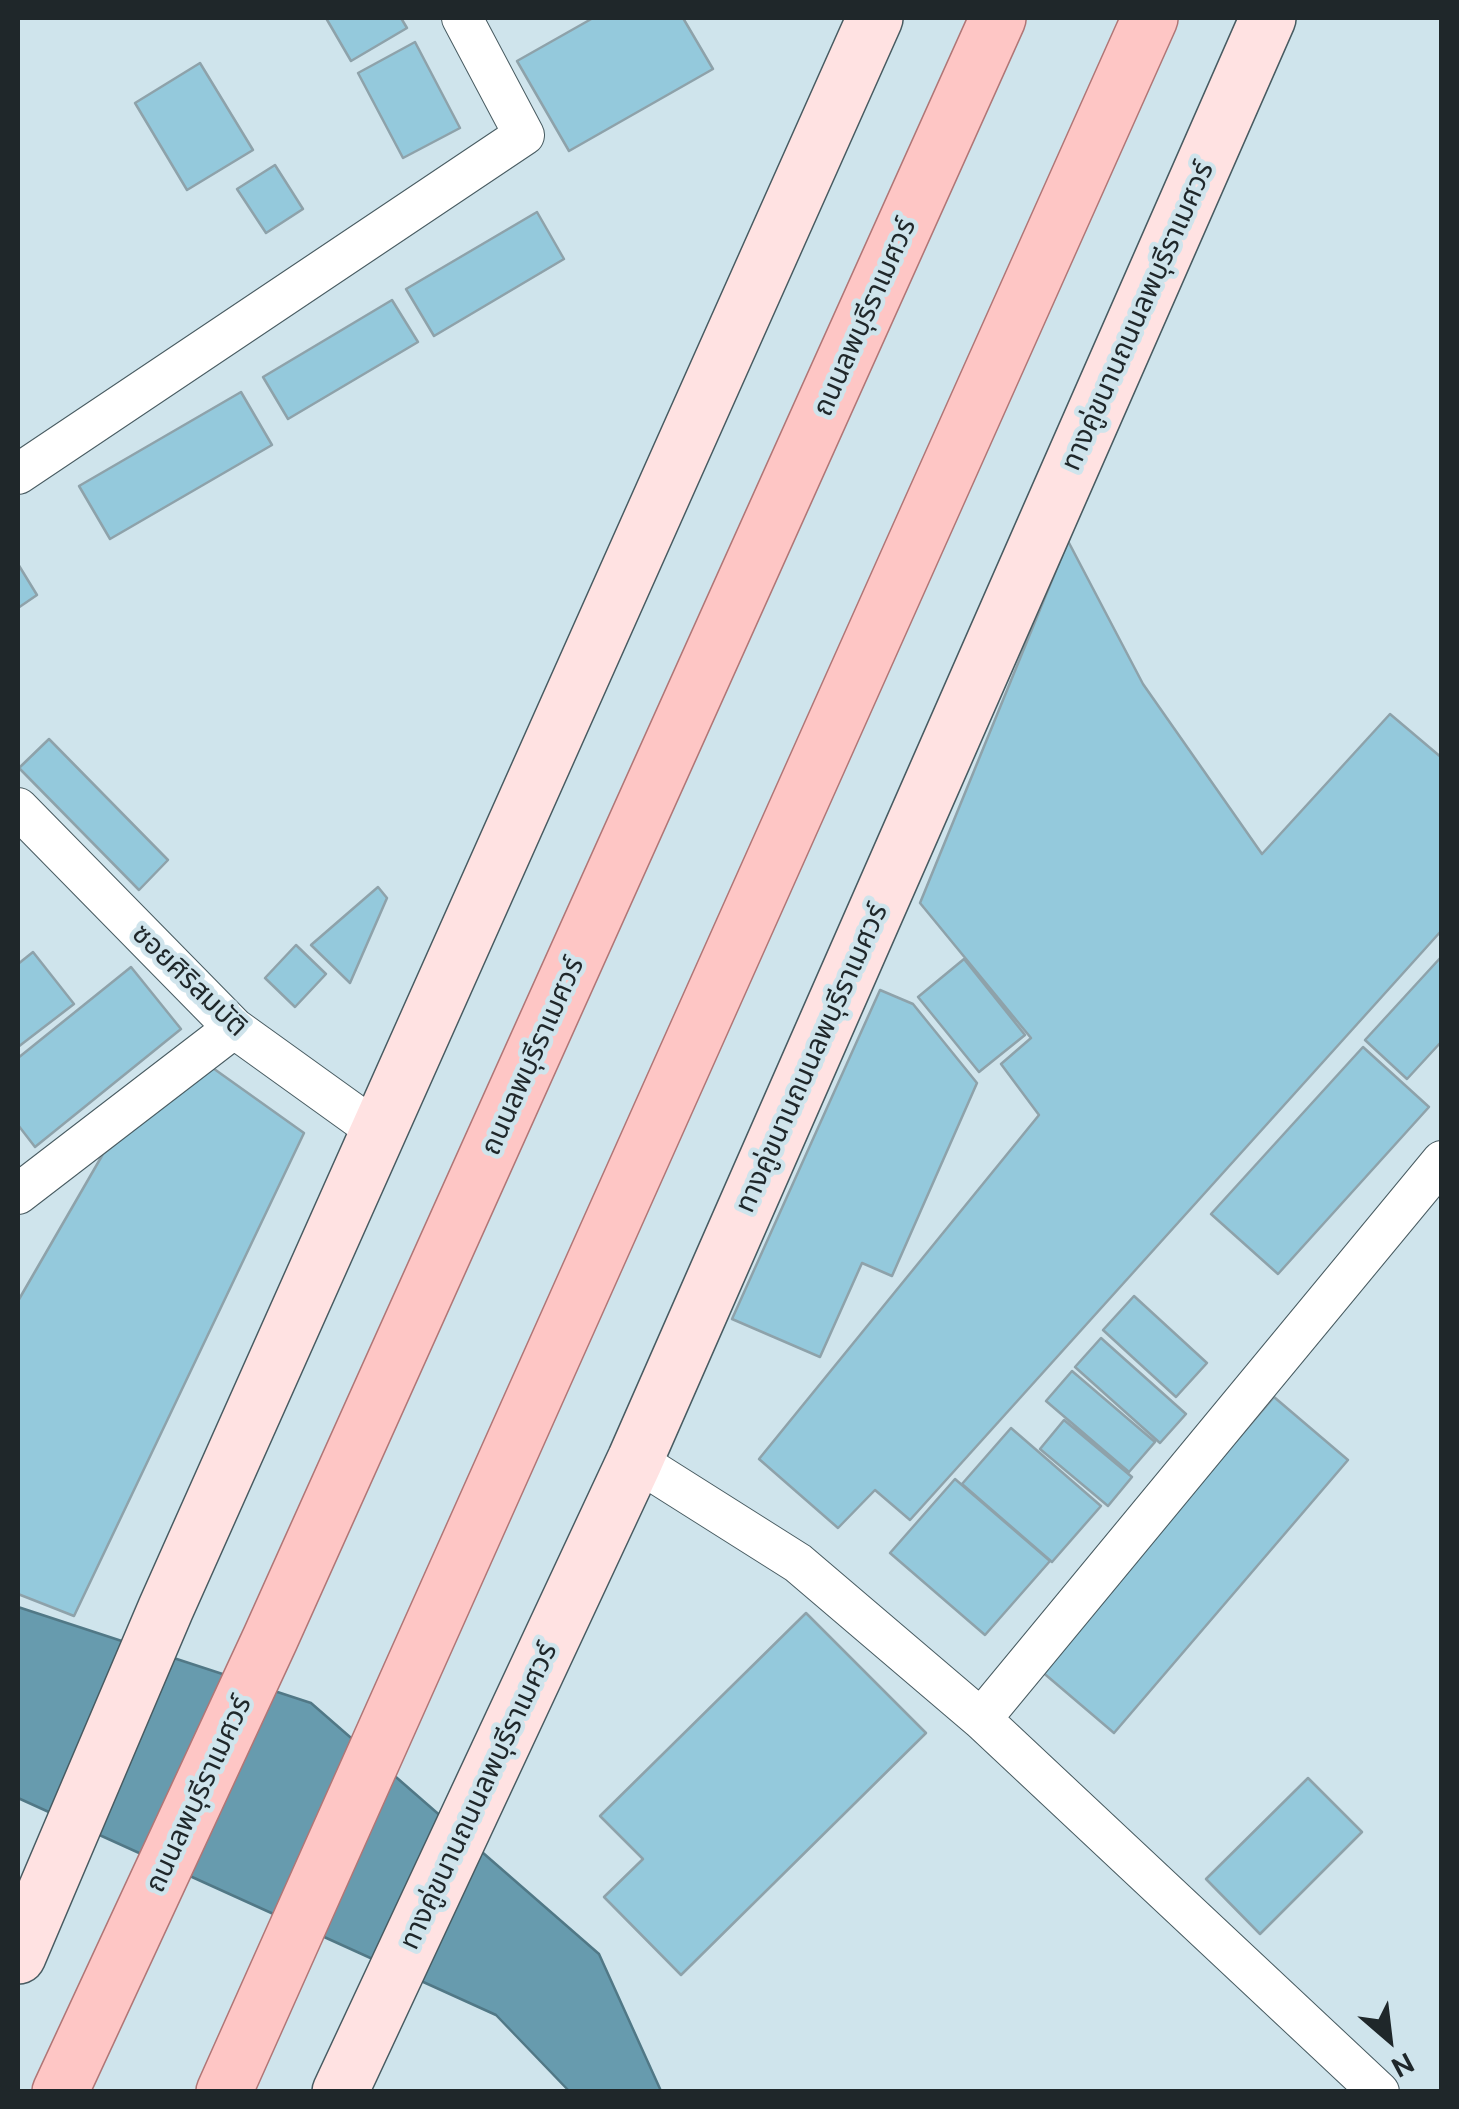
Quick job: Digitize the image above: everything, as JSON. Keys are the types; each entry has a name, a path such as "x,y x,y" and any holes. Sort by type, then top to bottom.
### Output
{"main road":[{"path":"18,1956 166,1608 875,18"},
{"name":"ถนนลพบุรีราเมศวร์","path":"60,2092 270,1639 998,18"},
{"path":"224,2092 1150,18"},
{"name":"ทางคู่ขนานถนนลพบุรีราเมศวร์","path":"340,2092 634,1460 1268,18"}],"street":[{"path":"18,474 524,134 462,18"},
{"name":"ซอยศิริสมบัติ","path":"18,808 234,1028 380,1133"},
{"path":"18,1194 234,1028"},
{"path":"980,1720 1442,1161"},
{"path":"634,1460 798,1563 980,1720 1379,2092"}],"water":[{"path":"18,1607 311,1703 599,1954 661,2091 569,2091 496,2015 18,1798"}],"building":[{"path":"326,18 401,18 407,28 351,61"},
{"path":"593,18 683,18 713,69 569,151 517,61"},
{"path":"415,42 460,128 403,158 358,73"},
{"path":"200,63 253,150 187,190 135,103"},
{"path":"275,165 303,209 266,233 237,189"},
{"path":"537,212 564,259 434,336 406,289"},
{"path":"392,300 418,342 288,419 263,377"},
{"path":"241,392 272,445 110,539 79,486"},
{"path":"1068,541 1143,684 1262,854 1390,714 1442,758 1442,930 910,1520 875,1490 838,1528 759,1459 1039,1115 1001,1064 1031,1038 920,903"},
{"path":"18,564 37,595 18,608"},
{"path":"49,739 168,860 139,890 19,768"},
{"path":"378,887 387,898 350,983 311,945"},
{"path":"296,945 326,974 295,1007 265,978"},
{"path":"33,952 74,1004 18,1047 18,964"},
{"path":"1442,956 1442,1041 1407,1079 1365,1040"},
{"path":"964,959 1025,1035 979,1072 918,997"},
{"path":"131,967 181,1029 35,1147 18,1125 18,1058"},
{"path":"880,990 913,1004 977,1083 892,1276 862,1263 820,1357 732,1319"},
{"path":"1363,1047 1429,1107 1278,1274 1211,1214"},
{"path":"210,1066 304,1133 74,1616 18,1594 18,1301 103,1154"},
{"path":"1134,1296 1207,1363 1176,1397 1103,1330"},
{"path":"1101,1338 1186,1414 1160,1443 1075,1367"},
{"path":"1072,1371 1155,1442 1129,1472 1046,1401"},
{"path":"1274,1397 1348,1460 1114,1733 1040,1670"},
{"path":"1064,1420 1132,1477 1108,1506 1040,1449"},
{"path":"1011,1428 1101,1506 1052,1562 962,1484"},
{"path":"955,1479 1050,1561 985,1635 890,1553"},
{"path":"806,1613 926,1733 681,1975 604,1897 643,1859 600,1816"},
{"path":"1308,1778 1362,1832 1260,1934 1206,1879"}]}
